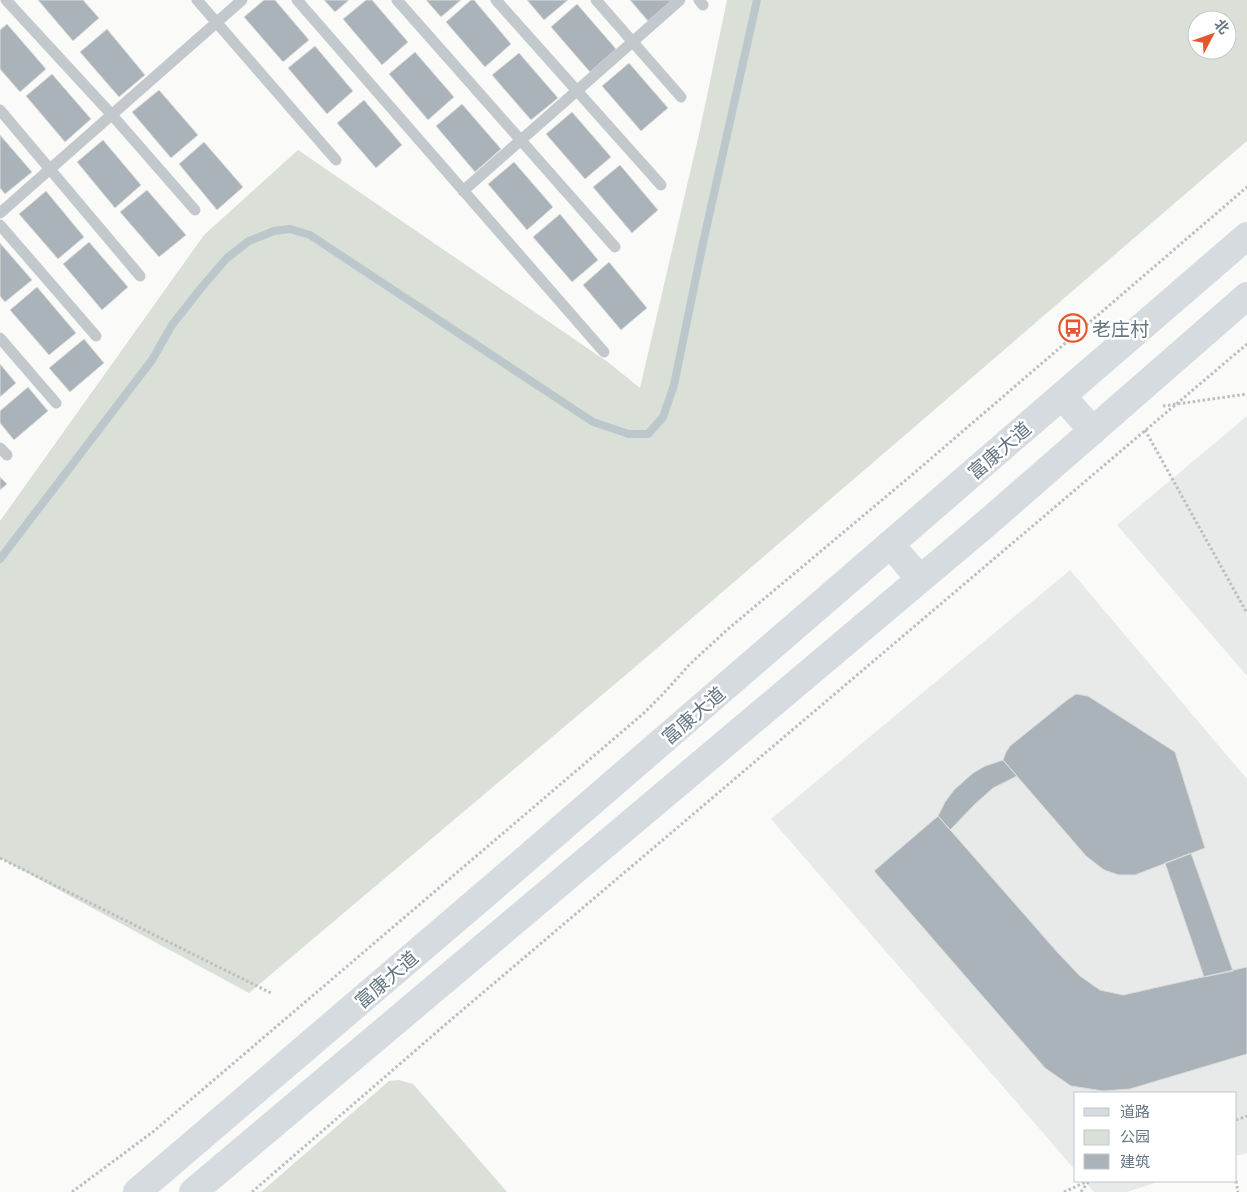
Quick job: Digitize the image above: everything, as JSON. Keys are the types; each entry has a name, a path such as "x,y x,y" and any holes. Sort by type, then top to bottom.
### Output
{"street":[{"name":"富康大道","path":"137,1192 490,890 1247,236"},
{"name":"富康大道","path":"193,1192 920,579 1247,296"},
{"path":"1062,396 1093,431"},
{"path":"890,544 920,579"}],"lane":[{"path":"6,0 112,115 195,210"},
{"path":"196,0 336,160"},
{"path":"0,213 242,0"},
{"path":"297,0 604,352"},
{"path":"398,0 615,247"},
{"path":"496,0 661,186"},
{"path":"596,0 681,97"},
{"path":"463,191 680,0"},
{"path":"0,110 140,276"},
{"path":"0,225 96,336"},
{"path":"0,338 56,403"}],"path":[{"path":"72,1192 154,1131 636,720 664,694 690,664 728,629 913,474 1247,187"},
{"path":"252,1192 446,1024 1247,344"},
{"path":"1156,406 1247,394"},
{"path":"1145,430 1247,613"},
{"path":"0,858 271,993"},
{"path":"1064,1192 1087,1182"}],"shaded area":[{"path":"1247,416 1247,676 1117,525"},
{"path":"1070,570 1247,779 1247,1153 1237,1156 1237,1092 1074,1092 1074,1169 771,819"},
{"path":"1085,1182 1158,1182 1127,1192 1094,1192"}],"green space":[{"path":"727,0 1247,0 1247,141 641,662 249,993 0,858 0,521 204,235 298,150 609,363 640,388 699,134"},
{"path":"399,1080 413,1084 507,1192 261,1192 389,1081"}],"building":[{"path":"38,0 83,0 99,18 73,41"},
{"path":"264,0 275,0 309,40 283,62 244,17"},
{"path":"324,0 349,0 335,12"},
{"path":"366,0 372,0 408,42 382,65 343,19"},
{"path":"426,0 461,0 441,17"},
{"path":"471,0 474,0 511,44 485,67 446,22"},
{"path":"527,0 568,0 544,20"},
{"path":"630,0 672,0 648,21"},
{"path":"577,4 616,49 590,72 551,27"},
{"path":"7,24 46,69 20,92 0,69 0,30"},
{"path":"107,29 145,75 119,97 80,52"},
{"path":"315,46 353,91 327,114 288,68"},
{"path":"415,52 454,97 428,120 389,74"},
{"path":"519,53 558,98 531,120 492,75"},
{"path":"629,63 668,108 641,131 602,86"},
{"path":"52,74 91,119 65,142 26,96"},
{"path":"159,90 198,135 171,158 132,112"},
{"path":"364,100 402,145 376,168 337,123"},
{"path":"462,104 501,149 475,172 436,126"},
{"path":"572,112 611,157 585,179 546,134"},
{"path":"0,135 32,172 5,194 0,188"},
{"path":"103,140 141,185 115,208 77,162"},
{"path":"204,142 243,187 217,210 179,164"},
{"path":"514,162 553,207 527,230 488,184"},
{"path":"620,165 658,210 632,233 593,187"},
{"path":"147,190 186,235 159,257 120,212"},
{"path":"46,191 84,237 58,259 19,214"},
{"path":"560,214 598,260 572,282 533,237"},
{"path":"89,242 128,287 102,310 63,264"},
{"path":"0,243 32,280 5,302 0,296"},
{"path":"609,262 647,308 621,330 583,285"},
{"path":"37,287 76,333 49,355 10,310"},
{"path":"84,339 104,363 70,392 49,368"},
{"path":"0,364 16,383 0,397"},
{"path":"28,387 48,411 14,440 0,423 0,411"},
{"path":"0,477 7,484 0,490"},
{"path":"1076,694 1088,696 1175,752 1205,848 1135,875 1119,875 1104,870 1086,856 1003,760 1010,746"},
{"path":"1003,760 1017,776 993,788 950,830 938,816 954,790 973,773 985,766"},
{"path":"938,816 1058,953 1080,976 1100,990 1123,995 1247,967 1247,1054 1130,1089 1103,1091 1071,1086 1045,1068 874,871"},
{"path":"1191,853 1233,971 1204,977 1165,863"}],"waterway":[{"path":"0,559 152,360 172,325 201,288 227,258 249,241 274,231 290,229 310,235 593,422 629,434 648,434 663,417 674,385 703,243 757,0"}],"place":[{"name":"老庄村","path":"1073,328"}]}
